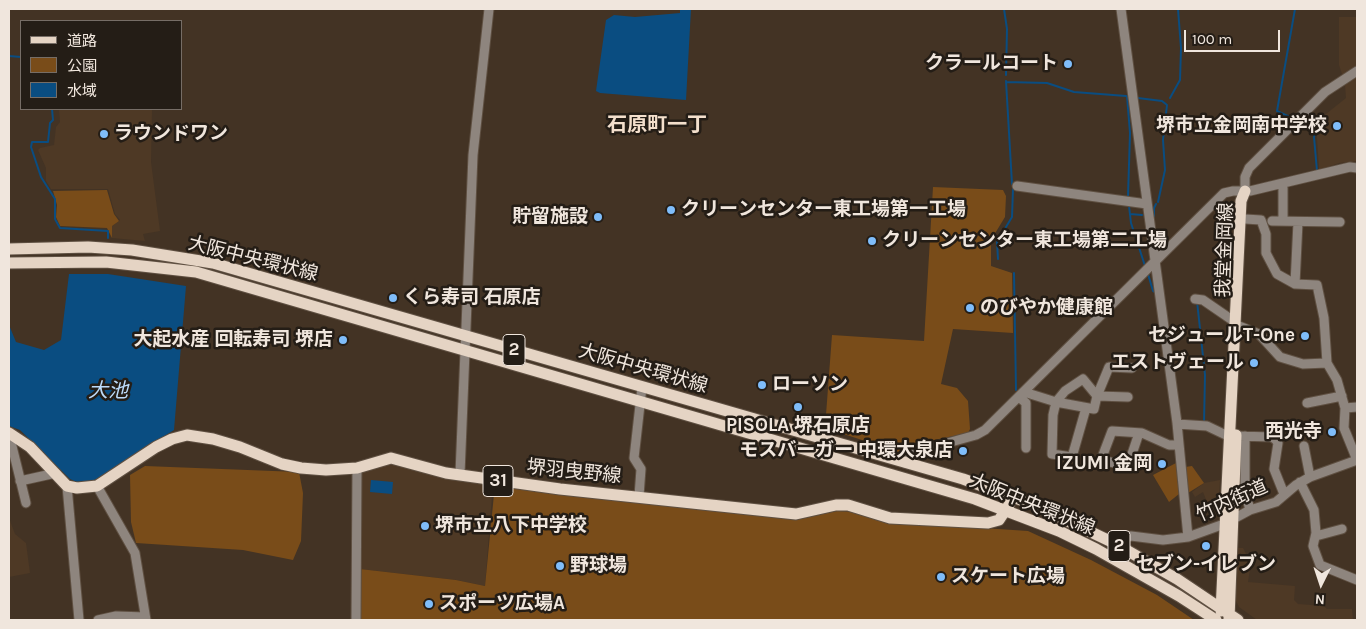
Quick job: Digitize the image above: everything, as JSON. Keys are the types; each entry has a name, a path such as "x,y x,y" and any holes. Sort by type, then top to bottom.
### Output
{"main road":[{"name":"我堂金岡線","path":"1237,324 1245,219 1245,191"},
{"name":"我堂金岡線","path":"1228,616 1229,520 1236,436 1241,201 1245,191"},
{"name":"大阪中央環状線","path":"9,249 88,247 132,250 213,264 905,463 1012,496 1114,543 1177,579 1228,616"},
{"name":"大阪中央環状線","path":"9,263 106,262 196,272 975,498 1096,549 1179,596 1216,620"},
{"path":"9,433 30,447 67,486 87,488 97,486"},
{"name":"堺羽曳野線","path":"97,486 172,439 187,436 213,439 292,466 326,470 357,468 391,458 423,468 560,489 796,514 836,505 848,505 890,518 988,524 999,520 1007,510"},
{"path":"1007,510 1012,496"}],"street":[{"path":"460,474 473,155 489,9"},
{"path":"1121,9 1177,424 1188,538"},
{"path":"1245,191 1245,176 1249,168 1325,92 1357,71"},
{"path":"905,463 915,452 976,435 985,430 1224,193 1245,191 1350,167 1357,168"},
{"path":"1017,186 1147,204"},
{"path":"1283,188 1283,221"},
{"path":"1245,219 1261,220 1266,234 1269,262 1277,274 1295,284 1317,285 1321,299 1327,363 1338,380 1345,408 1344,428 1357,460"},
{"path":"1272,221 1340,222"},
{"path":"1295,284 1298,222"},
{"path":"1195,299 1203,300 1237,324 1259,334 1280,357 1303,364 1327,363"},
{"path":"1022,394 1094,409 1102,378 1108,367 1132,368"},
{"path":"1086,408 1072,457 1052,454 1052,415 1056,402 1065,391 1083,379 1097,396 1128,397"},
{"path":"639,496 640,469 634,458 642,387"},
{"path":"1022,394 1026,403 1026,448"},
{"path":"1307,403 1342,396"},
{"path":"1345,408 1357,407"},
{"path":"1177,424 1207,426 1236,436 1272,437 1278,443 1274,469 1284,494"},
{"path":"1139,433 1128,466 1101,460 1112,432 1139,433 1169,445 1179,445"},
{"path":"9,433 26,503"},
{"path":"1236,436 1250,510"},
{"path":"1304,446 1310,477"},
{"name":"竹内街道","path":"1114,543 1122,538 1131,536 1163,540 1188,538 1250,510 1270,505 1300,482 1357,460"},
{"path":"356,620 357,468"},
{"path":"20,481 56,473"},
{"path":"1300,482 1312,502 1316,536 1313,546 1320,565 1357,580"},
{"path":"67,486 79,620"},
{"path":"97,486 135,553 146,618 116,616 98,620"},
{"path":"1316,536 1342,530"}],"shaded area":[{"path":"1339,17 1357,17 1357,67 1343,77 1339,65"},
{"name":"堺市立金岡南中学校","path":"1357,77 1357,161 1339,163 1319,170 1316,122 1346,98 1345,85"},
{"path":"59,110 152,110 151,162 160,231 143,234 145,241 112,238 112,226 120,220 115,214 108,189 51,189 46,181 46,168 38,150 54,145 56,127 60,122"},
{"name":"堺市立八下中学校","path":"388,463 493,483 485,586 456,580 360,569 362,471"},
{"path":"1220,480 1219,497 1207,502 1203,492 1195,497 1192,492 1204,483"},
{"path":"9,518 15,534 26,543 30,573 9,577"},
{"path":"1238,548 1243,548 1251,563 1248,582 1295,586 1294,600 1298,604 1324,606 1327,609 1352,609 1353,620 1257,620 1239,607 1235,599"}],"green space":[{"name":"のびやか健康館","path":"933,187 1003,190 1006,196 1005,217 991,240 991,266 1012,273 1013,333 953,329 941,384 957,388 968,401 970,429 968,433 910,445 899,452 825,428 832,335 924,341"},
{"path":"107,190 114,214 119,221 112,226 112,238 107,228 60,226 56,217 57,205 53,191"},
{"path":"1176,463 1179,494 1169,502 1153,475"},
{"path":"145,466 299,472 303,493 301,541 293,560 243,550 136,543 131,522 130,475"},
{"path":"1192,466 1204,483 1188,493 1185,467"},
{"path":"495,484 801,518 837,511 858,512 893,522 1028,531 1091,560 1157,595 1194,620 358,620 360,569 456,580 485,586"}],"water":[{"path":"680,9 691,9 686,100 600,93 596,91 606,20 614,15 635,17 680,13"},
{"name":"大池","path":"69,274 108,274 186,286 174,430 97,479 79,483 70,479 20,430 9,426 9,325 16,342 44,350 61,340"},
{"path":"371,480 393,482 392,494 370,492"}],"waterway":[{"path":"1004,9 1007,29 1006,75"},
{"path":"1170,98 1180,80 1181,48 1178,9"},
{"path":"1292,118 1277,111 1295,9"},
{"path":"9,56 20,57"},
{"path":"1006,81 1012,184"},
{"path":"1006,82 1047,83 1074,92 1126,96"},
{"path":"1127,96 1130,133 1128,196"},
{"path":"1138,98 1162,101 1167,105 1163,140 1165,170 1158,202"},
{"path":"52,110 53,120 50,123 48,142 32,142 31,147 41,177 55,199 55,219 60,228 108,231 108,238"},
{"path":"1301,122 1314,125 1316,131 1314,137 1317,171"},
{"path":"998,259 997,242 1012,217 1013,189"},
{"path":"1154,216 1156,204"},
{"path":"1129,206 1131,223 1145,266"},
{"path":"1130,214 1142,215"},
{"path":"1014,273 1016,390"},
{"path":"1148,274 1153,291 1156,293"},
{"path":"1197,301 1205,375 1204,423"}],"place":[{"name":"クラールコート","path":"1068,64"},
{"name":"堺市立金岡南中学校","path":"1337,126"},
{"name":"ラウンドワン","path":"104,134"},
{"name":"クリーンセンター東工場第一工場","path":"671,210"},
{"name":"貯留施設","path":"598,217"},
{"name":"クリーンセンター東工場第二工場","path":"872,241"},
{"name":"くら寿司 石原店","path":"393,298"},
{"name":"のびやか健康館","path":"970,308"},
{"name":"セジュールT-One","path":"1305,336"},
{"name":"大起水産 回転寿司 堺店","path":"343,340"},
{"name":"エストヴェール","path":"1254,363"},
{"name":"ローソン","path":"762,385"},
{"name":"PISOLA 堺石原店","path":"798,407"},
{"name":"西光寺","path":"1332,432"},
{"name":"モスバーガー 中環大泉店","path":"963,451"},
{"name":"IZUMI 金岡","path":"1162,464"},
{"name":"堺市立八下中学校","path":"425,526"},
{"name":"セブン-イレブン","path":"1206,546"},
{"name":"野球場","path":"560,566"},
{"name":"スケート広場","path":"941,577"},
{"name":"スポーツ広場A","path":"429,604"}],"district":[{"name":"石原町一丁","path":"657,125"}]}
